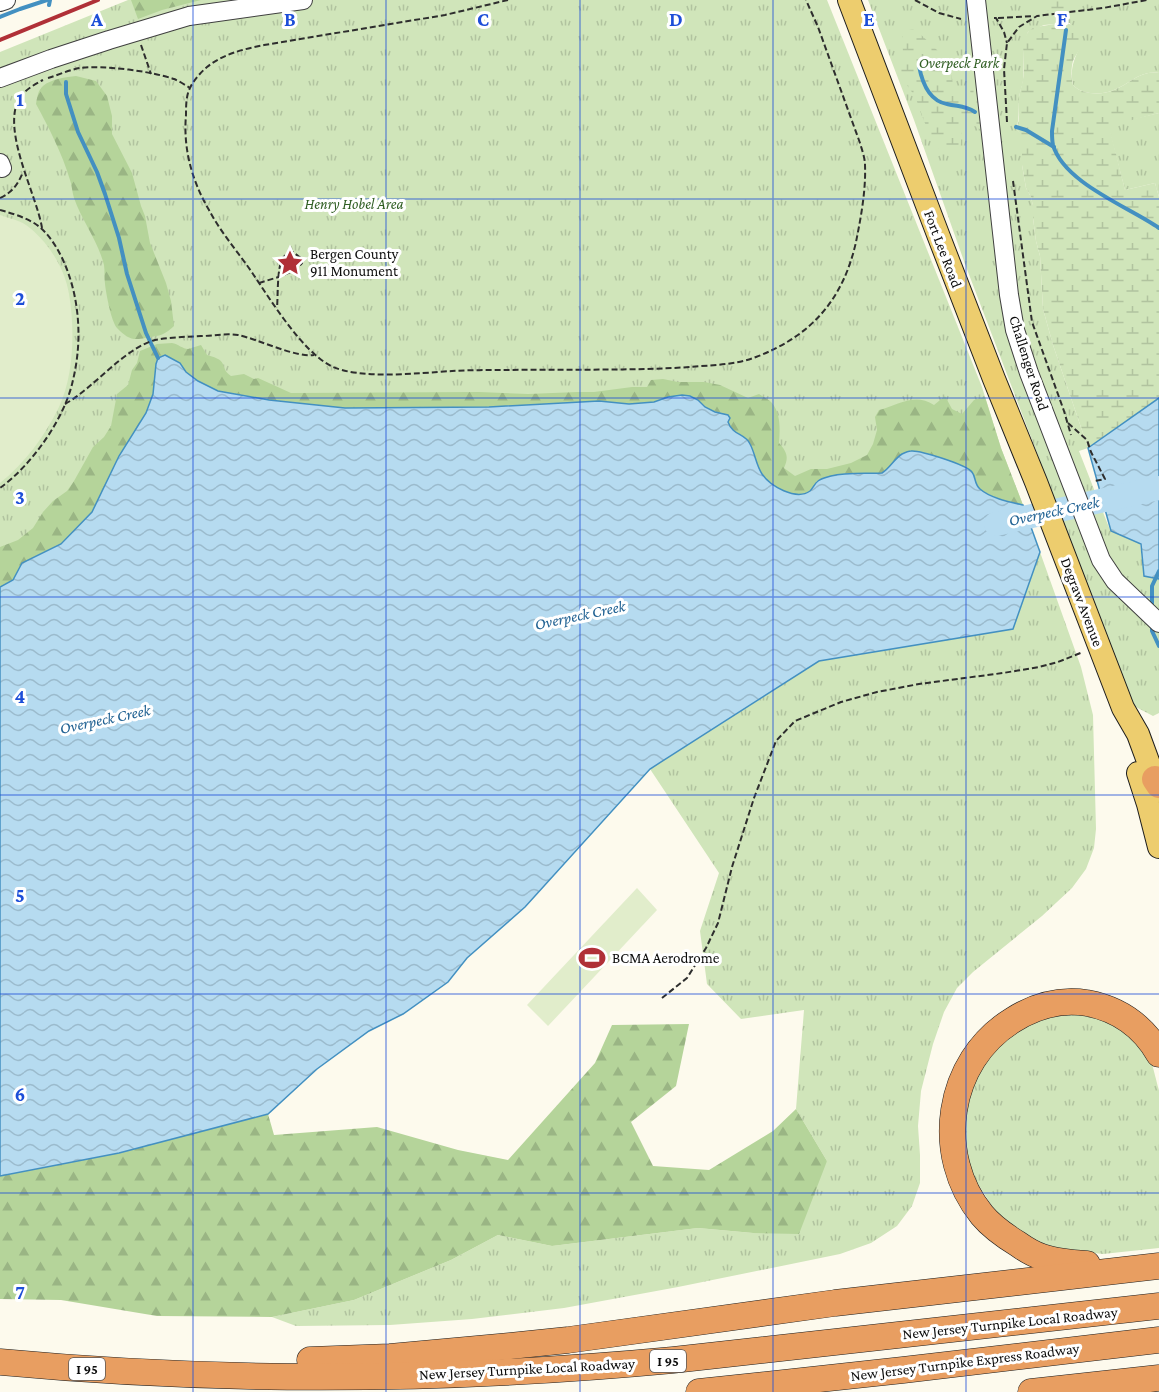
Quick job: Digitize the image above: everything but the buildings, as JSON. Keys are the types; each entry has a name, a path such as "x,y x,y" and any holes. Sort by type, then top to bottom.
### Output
{"highway":[{"path":"1150,1267 1058,1261 1040,1256 1003,1234 983,1216 962,1182 954,1153 952,1122 958,1090 971,1062 981,1048 1006,1024 1050,1004 1081,1002 1109,1009 1133,1022 1152,1042 1159,1054"},
{"path":"175,1373 254,1361 390,1357 568,1340 835,1303 1150,1267"},
{"name":"New Jersey Turnpike Local Roadway","path":"0,1362 82,1369 268,1376 486,1373 610,1366 1159,1306"},
{"name":"New Jersey Turnpike Express Roadway","path":"699,1392 1159,1340"},
{"path":"1031,1392 1159,1378"}],"main road":[{"name":"Fort Lee Road","path":"849,0 976,335 1042,495"},
{"name":"Degraw Avenue","path":"1042,495 1123,708 1138,734 1158,785"},
{"name":"Degraw Avenue","path":"1123,708 1122,718 1126,739 1148,804 1159,847"}],"street":[{"path":"0,2 6,0"},
{"path":"0,78 51,59 189,16 303,0"},
{"name":"Challenger Road","path":"976,0 1009,295 1015,330 1097,552 1110,576 1159,623"}],"path":[{"path":"508,0 445,15 243,50 208,66 193,81 188,94 185,133 189,165 202,198 210,213 277,308 314,355 333,367 355,372 392,375 458,371 665,368 731,363 754,358 791,339 822,315 836,296 853,256 859,228 865,162 860,143 806,0"},
{"path":"996,18 1037,16 1147,0"},
{"path":"1007,121 1004,69 1007,43 1019,27 1037,16"},
{"path":"135,32 151,74"},
{"path":"43,230 23,172 15,140 15,107 21,96 42,80 79,68 128,70 151,74 177,80 190,88"},
{"path":"0,198 15,188 23,172"},
{"path":"1012,176 1032,322 1071,434"},
{"path":"0,210 35,223 43,230 63,260 76,299 78,343 73,380 65,404 52,429 31,460 0,488"},
{"path":"260,283 279,277 295,270 302,263 300,256 293,252 281,261 279,277 277,308"},
{"path":"65,404 108,370 155,340 236,334 308,356 314,355"},
{"path":"1068,423 1087,440 1105,479 1095,482"},
{"path":"662,998 687,978 706,948 718,923 732,867 754,798 776,741 795,721 841,702 877,692 1039,667 1058,662 1099,645"}],"green space":[{"name":"Henry Hobel Area","path":"128,0 827,0 982,387 1001,448 1023,505 817,481 269,400 22,563 0,587 0,52"},
{"path":"131,0 201,0 138,19"},
{"name":"Overpeck Park","path":"868,0 1159,0 1159,73 1141,75 1109,92 1087,93 1073,85 1073,66 1079,49 1070,23 1044,25 1028,32 1016,129 1022,135 1022,165 1026,188 1033,206 1036,241 1040,256 1043,309 1088,448 1079,451 1110,530 1140,543 1144,576 1159,579 1159,713 1153,716 1134,706 1119,680"},
{"path":"1030,0 1081,0 1081,7 1048,11"},
{"path":"1061,23 1075,27 1080,33 1081,42 1073,61 1072,73 1073,85 1081,90 1087,93 1106,93 1141,75 1159,73 1159,113 1109,126 1125,190 1155,183 1159,197 1159,398 1088,448 1043,309 1040,256 1036,241 1033,206 1026,188 1022,165 1022,136 1016,129 1024,73 1023,51 1027,34 1036,27"},
{"path":"915,29 937,50 951,71 956,90 972,103 970,88 975,80 981,130 970,124 963,126 960,148 946,154 935,144 915,97 900,72 903,35"},
{"path":"76,76 96,81 107,96 112,116 112,134 132,173 145,216 150,243 171,301 174,326 161,335 133,339 117,328 108,300 101,256 73,196 71,182 59,150 36,104 43,86 59,79"},
{"path":"1159,113 1159,197 1155,183 1125,190 1108,125"},
{"path":"0,215 17,220 34,231 54,255 64,274 71,308 72,352 68,381 59,407 34,448 0,483"},
{"path":"172,343 188,349 201,345 207,355 222,362 225,370 231,376 244,374 291,393 594,392 647,387 651,380 663,379 720,385 748,398 759,394 772,403 780,428 779,443 786,455 784,468 795,476 811,469 827,469 851,463 867,455 877,430 875,417 879,410 913,400 927,401 934,405 945,396 952,409 962,414 974,400 985,397 1001,448 1023,505 996,498 983,491 974,481 973,473 894,462 882,473 852,474 817,481 804,494 792,494 767,481 759,468 749,442 732,429 723,413 709,409 698,400 668,397 654,402 629,404 599,401 489,407 345,408 269,400 218,391 198,381 186,372 180,363 156,364 153,394 146,413 119,456 92,512 61,544 22,563 13,580 0,587 0,547 18,540 33,528 53,501 67,491 93,447 104,437 111,426 117,394 128,385 140,351 157,344"},
{"path":"1040,552 1081,667 1093,715 1096,829 1094,848 1086,869 1072,888 1042,916 973,972 957,988 944,1012 921,1091 918,1126 920,1183 912,1206 897,1226 871,1243 840,1254 564,1308 472,1319 390,1325 296,1326 272,1317 354,1300 451,1260 498,1235 552,1246 698,1228 753,1233 827,1161 796,1109 804,1010 741,1019 707,984 700,931 719,873 650,769 819,661 1013,629"},
{"name":"BCMA Aerodrome","path":"637,888 657,910 548,1026 527,1005"},
{"path":"1053,1013 1110,1017 1150,1056 1159,1091 1159,1248 1103,1254 1048,1248 999,1217 964,1162 964,1106 987,1057 1019,1030"},
{"path":"689,1024 676,1086 631,1122 653,1166 709,1170 773,1131 796,1109 827,1161 799,1234 698,1228 552,1246 498,1235 451,1260 354,1300 272,1317 157,1316 61,1300 0,1299 0,1176 119,1153 268,1114 274,1135 377,1127 458,1150 508,1160 595,1063 612,1025"}],"water":[{"path":"165,355 180,363 186,372 198,381 218,391 269,400 345,408 489,407 599,401 629,404 654,402 682,395 690,396 715,412 728,415 730,427 748,440 762,474 784,491 804,494 823,478 882,473 902,454 911,451 924,453 968,469 972,472 978,487 989,495 1023,505 1040,552 1013,629 819,661 650,769 525,907 467,958 448,982 403,1014 369,1031 317,1069 268,1114 119,1153 0,1176 0,587 13,580 22,563 61,544 92,512 119,456 146,413 153,394 156,364 158,358"},
{"path":"1159,398 1159,579 1144,576 1141,544 1111,531 1088,448"}],"waterway":[{"path":"0,17 47,0"},
{"path":"49,5 50,0"},
{"path":"1066,30 1052,131 1053,145 1059,159 1083,182 1159,228"},
{"path":"919,66 924,84 935,99 975,112"},
{"path":"66,82 66,94 78,132 105,194 146,333 158,358"},
{"path":"1016,127 1026,130 1054,147"},
{"name":"Overpeck Creek","path":"996,524 1159,488"},
{"path":"1152,608 1152,586 1159,571"},
{"path":"1152,624 1152,631 1159,646"}],"railway":[{"path":"0,40 98,0"}],"place":[{"name":"Bergen County 911 Monument","path":"290,263"},
{"name":"BCMA Aerodrome","path":"592,958"}]}
